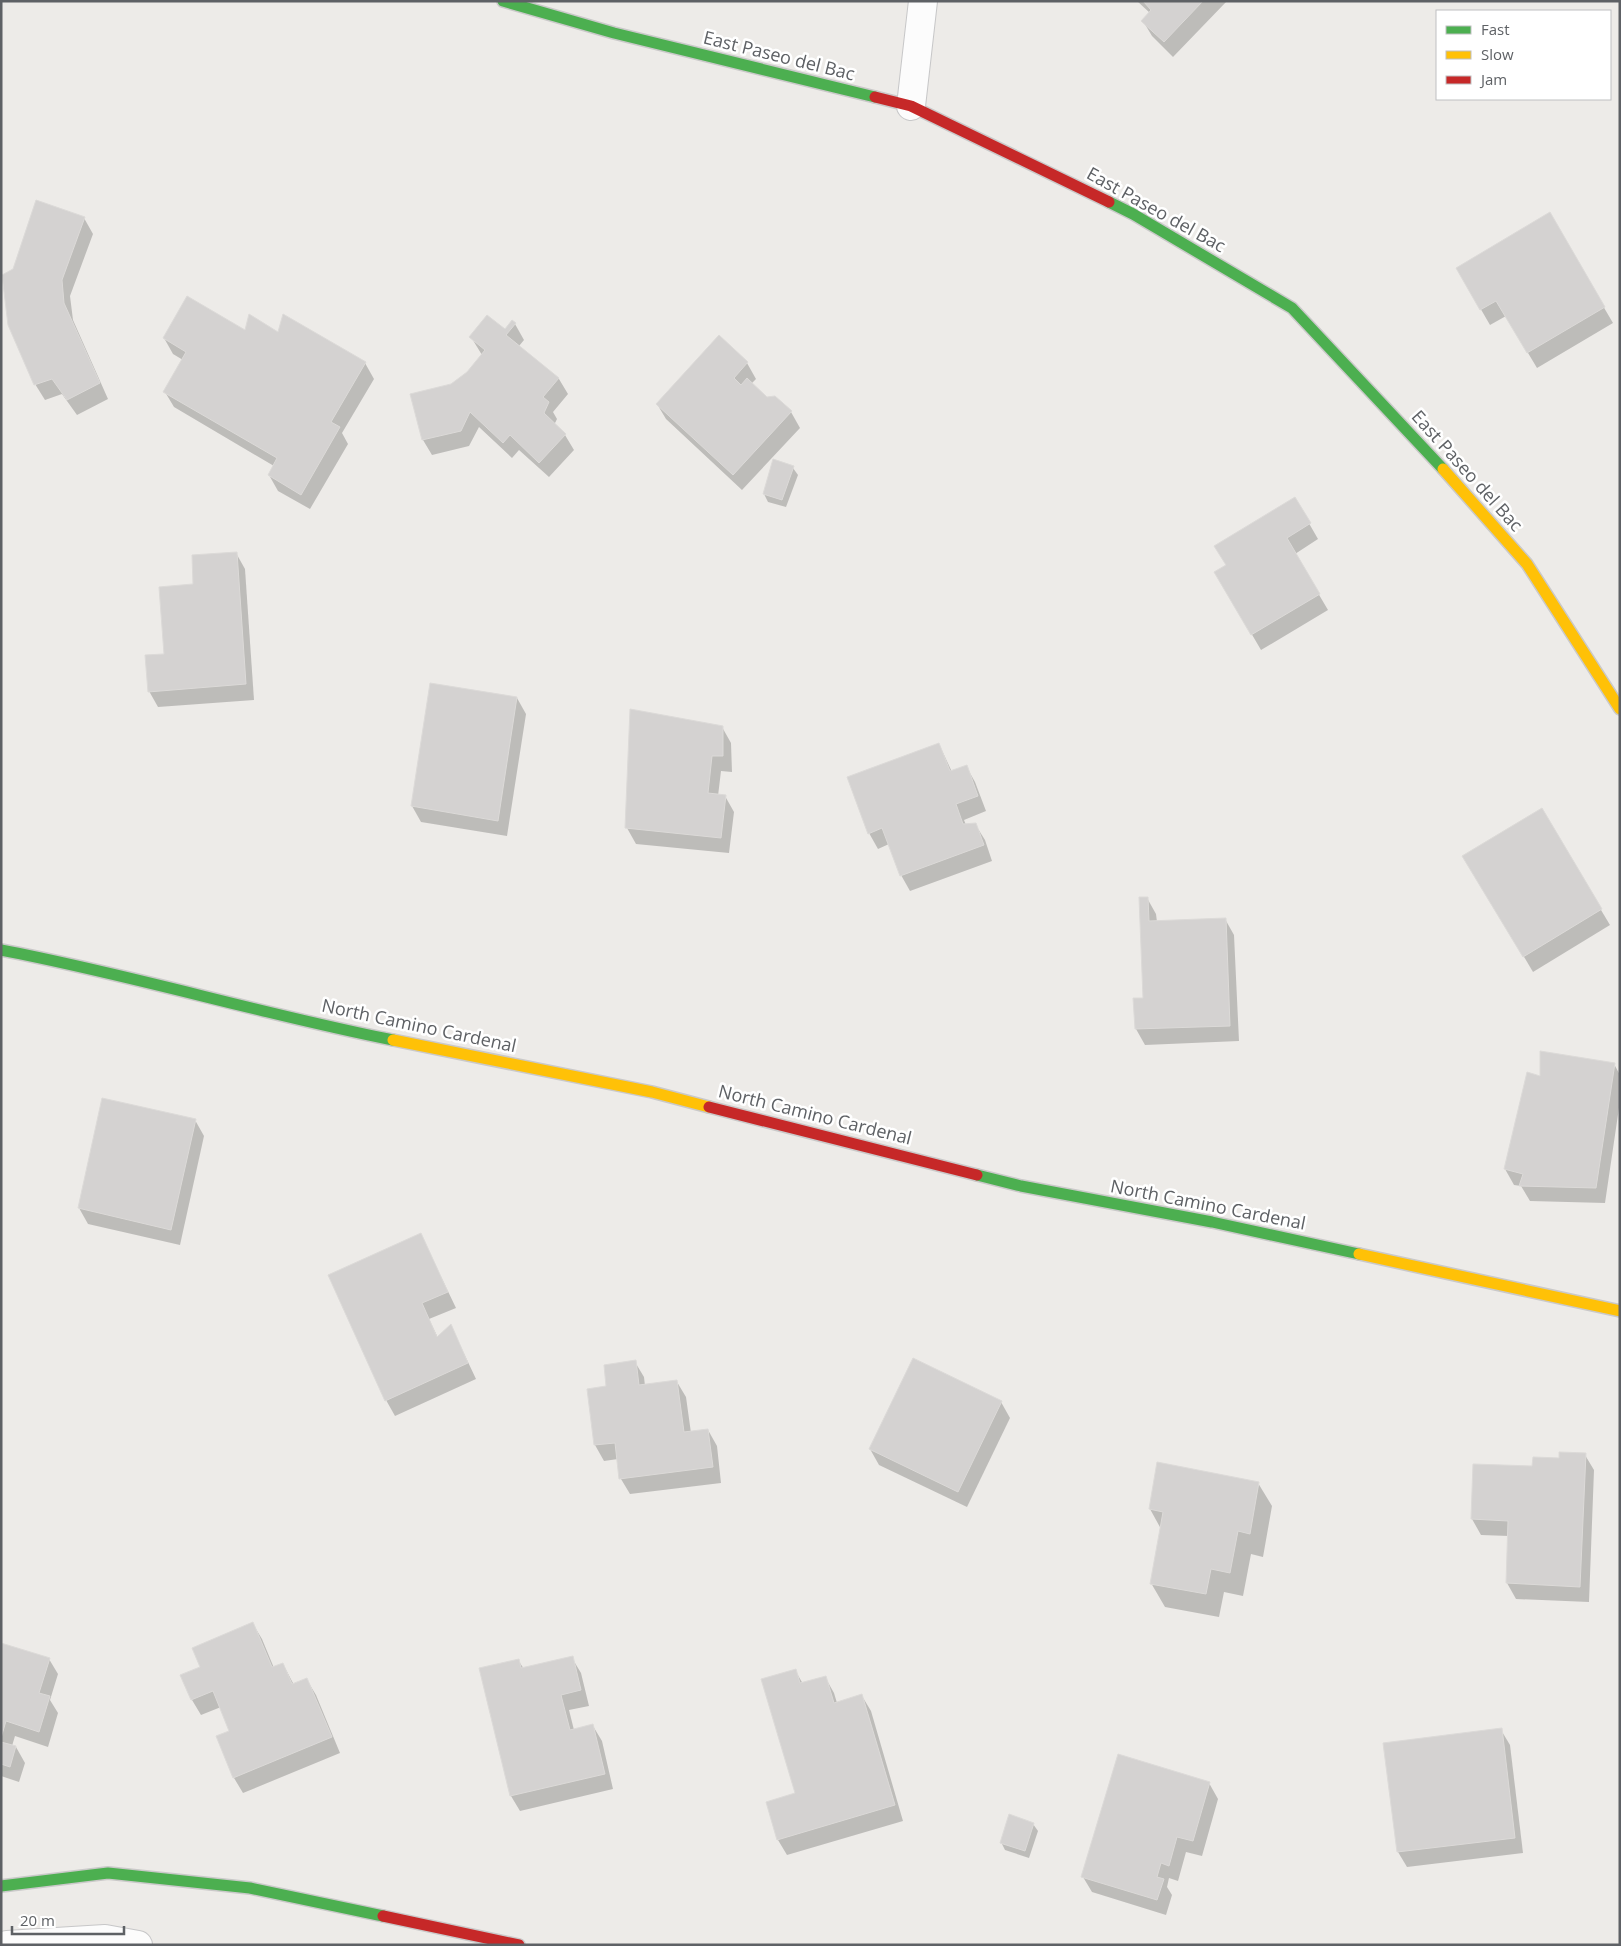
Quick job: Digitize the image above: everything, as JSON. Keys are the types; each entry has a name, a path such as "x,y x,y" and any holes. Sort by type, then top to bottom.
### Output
{"street":[{"name":"East Paseo del Bac","path":"503,1 614,33 911,106 1133,214 1292,308 1424,448 1527,564 1620,709"},
{"path":"911,106 923,1"},
{"name":"North Camino Cardenal","path":"1,950 54,960 343,1030 652,1092 1021,1186 1212,1222 1620,1311"},
{"path":"1,1886 108,1873 250,1888 519,1945"},
{"path":"7,1945 105,1939 138,1945"}],"building":[{"path":"1143,1 1203,1 1164,42 1141,21 1151,10"},
{"path":"36,200 85,217 62,280 64,303 100,383 67,400 52,379 34,385 8,325 2,275 13,269"},
{"path":"1550,212 1605,307 1527,353 1496,301 1480,310 1456,268"},
{"path":"187,296 245,330 249,314 278,332 283,314 366,362 331,422 340,427 301,495 268,475 277,458 163,392 186,352 163,338"},
{"path":"487,315 505,329 512,320 516,323 506,335 559,378 543,397 549,402 544,413 566,434 539,463 510,435 503,443 470,412 461,431 422,440 410,394 451,384 467,372 485,350 469,337"},
{"path":"719,335 748,362 734,378 741,385 747,378 767,397 775,396 792,411 733,475 656,404"},
{"path":"773,459 794,466 782,500 763,494"},
{"path":"1295,497 1311,523 1287,538 1320,594 1251,635 1214,572 1226,565 1214,546"},
{"path":"237,552 246,684 148,692 145,655 164,654 159,587 193,584 192,555"},
{"path":"430,683 517,697 498,821 411,806"},
{"path":"630,709 723,726 723,756 712,756 708,793 726,795 721,838 625,828"},
{"path":"939,743 950,771 967,765 978,796 956,804 963,824 976,823 984,845 900,876 882,828 868,834 847,777"},
{"path":"1542,808 1602,909 1523,957 1462,856"},
{"path":"1139,897 1148,897 1149,921 1226,918 1230,1026 1135,1029 1133,998 1143,998"},
{"path":"1540,1051 1615,1063 1596,1188 1519,1186 1523,1174 1504,1169 1527,1072 1540,1076"},
{"path":"102,1098 196,1119 171,1230 78,1208"},
{"path":"421,1233 448,1292 422,1303 437,1337 451,1324 468,1363 385,1401 328,1275"},
{"path":"913,1358 1002,1401 958,1492 869,1449"},
{"path":"636,1360 639,1385 677,1380 684,1432 708,1429 713,1467 619,1479 615,1443 594,1445 587,1389 606,1386 604,1365"},
{"path":"1559,1452 1586,1453 1580,1587 1506,1583 1508,1521 1471,1519 1473,1464 1532,1466 1533,1457 1559,1458"},
{"path":"1157,1462 1259,1482 1250,1534 1238,1531 1230,1573 1211,1569 1206,1594 1150,1584 1163,1512 1149,1509"},
{"path":"253,1622 272,1667 283,1663 292,1684 307,1678 332,1737 233,1778 216,1736 229,1731 213,1691 191,1700 180,1675 200,1667 192,1648"},
{"path":"1,1643 50,1658 39,1693 50,1696 39,1732 6,1721 1,1738"},
{"path":"573,1656 581,1690 561,1695 570,1730 593,1724 605,1774 510,1796 479,1668 519,1659 521,1668"},
{"path":"796,1669 800,1683 826,1676 834,1703 862,1694 895,1805 777,1840 766,1802 795,1793 761,1679"},
{"path":"1502,1728 1515,1838 1397,1852 1383,1743"},
{"path":"1,1742 16,1746 10,1767 1,1764"},
{"path":"1118,1754 1210,1782 1193,1841 1177,1837 1169,1866 1161,1863 1157,1877 1164,1879 1157,1900 1081,1877"},
{"path":"1009,1814 1034,1823 1025,1851 1000,1843"}],"traffic: fast":[{"path":"503,1 614,33 875,97"},
{"path":"1109,202 1133,214 1292,308 1443,469"},
{"path":"1,950 393,1040"},
{"path":"977,1175 1021,1186 1212,1222 1359,1254"},
{"path":"1,1886 108,1873 250,1888 383,1916"}],"traffic: slow":[{"path":"1443,469 1527,564 1620,709"},
{"path":"393,1040 652,1092 709,1107"},
{"path":"1359,1254 1620,1311"}],"traffic: jam":[{"path":"875,97 911,106 1109,202"},
{"path":"709,1107 977,1175"},
{"path":"383,1916 519,1945"}]}
